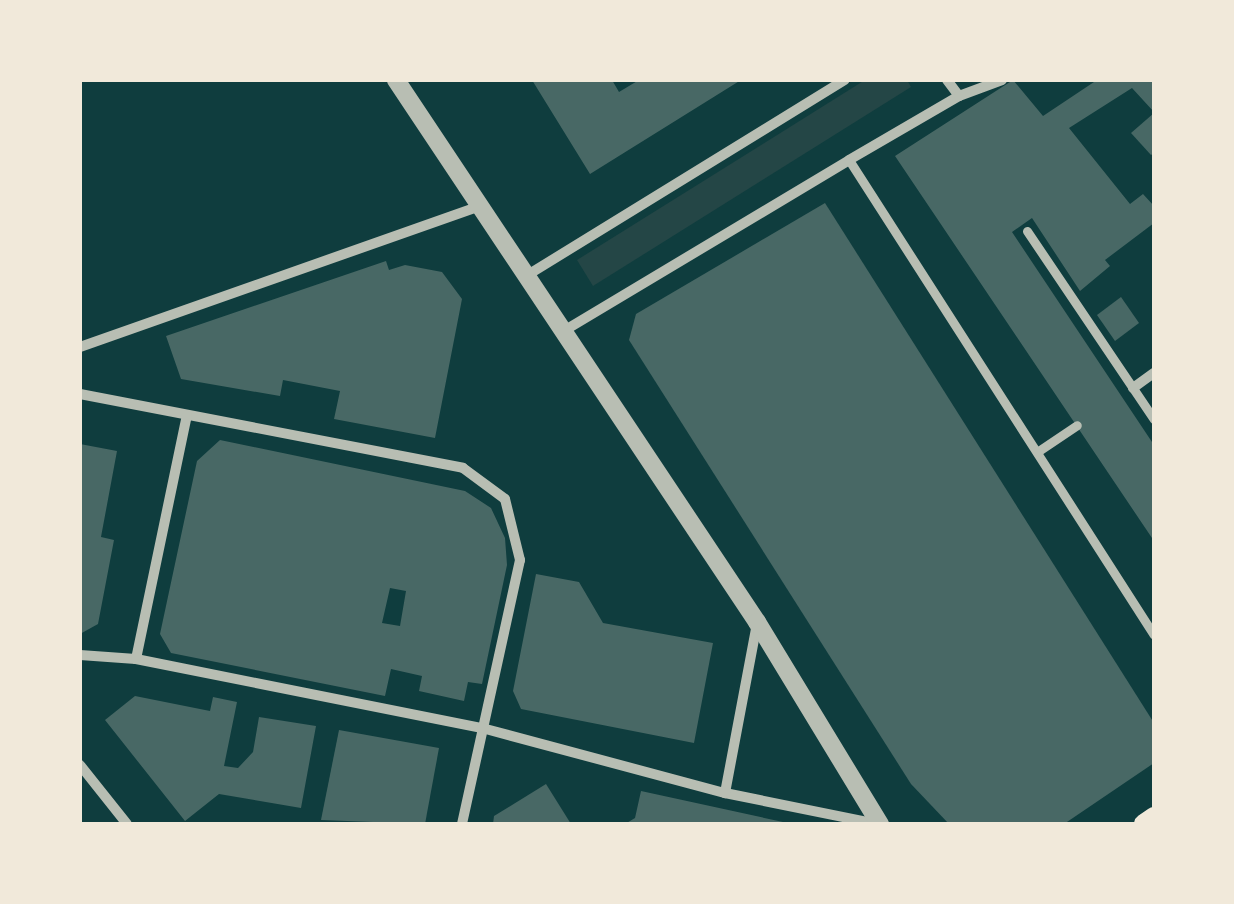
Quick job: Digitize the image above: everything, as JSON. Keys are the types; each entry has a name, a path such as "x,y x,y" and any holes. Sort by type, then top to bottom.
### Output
{"main road":[{"path":"1144,824 1154,817"}],"street":[{"path":"396,80 757,622 878,824"},
{"path":"526,276 844,80"},
{"path":"947,80 959,96"},
{"path":"561,333 959,96 1002,80"},
{"path":"848,160 1154,636"},
{"path":"80,347 478,207"},
{"path":"1027,231 1154,419"},
{"path":"1122,396 1154,373"},
{"path":"80,394 462,468 504,500 520,560 462,824"},
{"path":"136,659 188,415"},
{"path":"1037,452 1077,426"},
{"path":"724,793 757,622"},
{"path":"80,655 136,659 482,728 724,793 878,824"},
{"path":"80,765 126,824"}],"shaded area":[{"path":"865,80 907,80 911,87 593,286 577,260"}],"building":[{"path":"532,80 612,80 619,92 639,80 741,80 590,174"},
{"path":"1013,80 1043,116 1097,80 1154,80 1154,112 1132,88 1069,128 1130,204 1143,194 1154,206 1154,223 1105,260 1110,266 1080,291 1032,218 1012,232 1154,445 1154,541 895,156"},
{"path":"1154,113 1154,153 1151,155 1131,133"},
{"path":"825,203 1154,723 1154,763 1064,824 949,824 911,784 629,340 636,314"},
{"path":"386,261 389,270 405,265 442,272 462,299 435,438 334,419 340,391 283,380 280,396 181,379 166,336"},
{"path":"1121,297 1139,323 1115,341 1097,315"},
{"path":"220,440 465,491 491,508 505,538 507,565 482,684 468,682 464,701 419,691 422,676 391,669 385,696 171,653 160,634 197,461","holes":["390,588 406,591 400,626 382,623"]},
{"path":"80,444 117,451 101,537 114,540 98,624 80,634"},
{"path":"536,574 579,582 603,623 713,643 694,743 521,709 513,691"},
{"path":"135,696 210,711 213,697 237,702 224,766 238,768 253,752 259,717 316,726 301,808 219,794 185,821 105,720"},
{"path":"339,730 439,748 425,824 321,820"},
{"path":"546,784 571,824 493,824 494,816"},
{"path":"641,791 783,824 625,824 635,818"}]}
